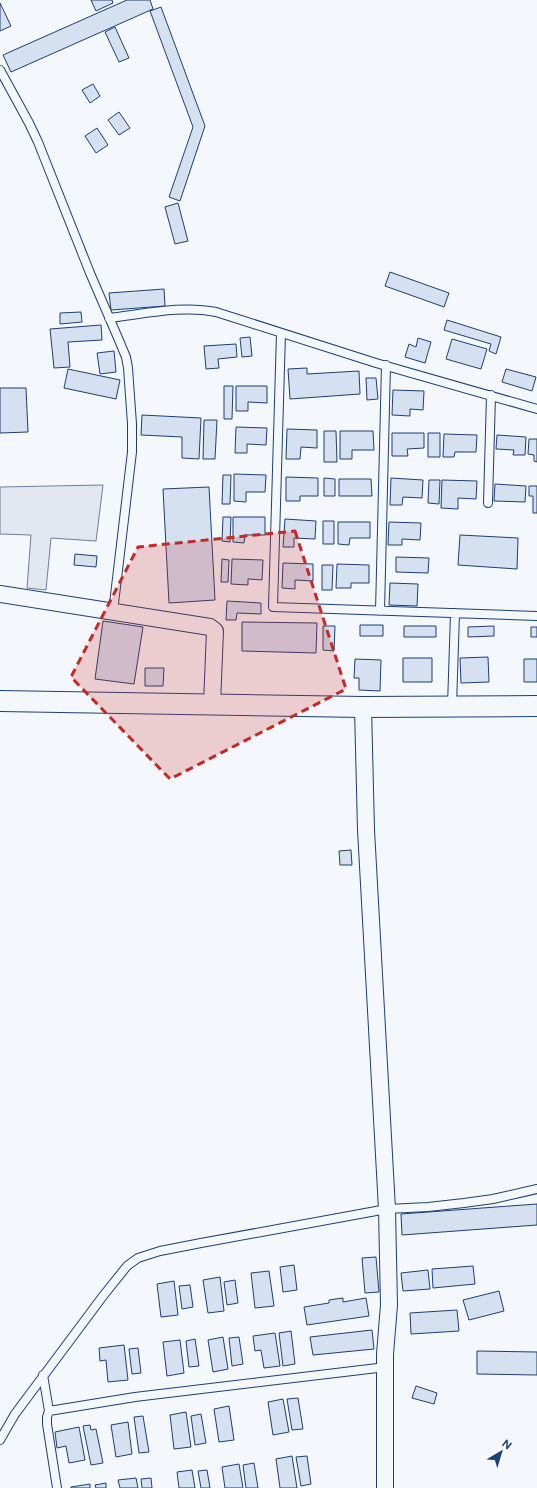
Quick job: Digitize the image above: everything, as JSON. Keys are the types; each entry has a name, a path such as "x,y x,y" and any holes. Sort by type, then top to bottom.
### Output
{"street":[{"path":"0,594 210,627 215,631 212,704"},
{"path":"0,701 363,707 537,706"},
{"path":"363,707 366,830 387,1209 389,1305 386,1367 386,1488"}],"lane":[{"path":"0,70 38,142 90,273 126,357 132,424 132,452 113,612"},
{"path":"109,318 186,309 216,312 386,365 491,394 537,409"},
{"path":"281,333 273,607 537,616"},
{"path":"380,611 386,365"},
{"path":"488,503 491,394"},
{"path":"452,706 455,614"},
{"path":"0,1440 15,1414 43,1375 118,1276 127,1266 138,1258 180,1247 387,1209 421,1208 464,1203 499,1198 537,1189"},
{"path":"49,1411 135,1397 386,1367"},
{"path":"43,1375 49,1411 47,1424 57,1488"}],"highlighted area":[{"path":"295,531 346,689 170,779 71,677 138,547"}],"shaded area":[{"path":"103,485 96,541 51,538 46,590 27,588 31,535 0,534 0,487"}],"building":[{"path":"91,0 112,0 113,3 96,11"},
{"path":"127,0 150,0 153,9 11,72 3,55"},
{"path":"0,3 11,26 0,31"},
{"path":"161,7 205,126 180,201 169,197 193,127 150,11"},
{"path":"115,27 129,58 119,62 105,32"},
{"path":"93,84 100,96 90,103 82,90"},
{"path":"119,112 130,128 119,135 108,120"},
{"path":"97,128 108,145 96,153 85,136"},
{"path":"178,203 188,241 175,244 165,207"},
{"path":"390,272 449,293 444,307 385,286"},
{"path":"164,289 165,306 111,310 109,293"},
{"path":"81,312 82,322 60,324 60,313"},
{"path":"447,320 501,337 496,354 489,351 491,344 444,330"},
{"path":"101,325 102,340 68,342 70,367 54,368 50,329"},
{"path":"250,337 252,356 242,357 240,338"},
{"path":"418,338 431,342 425,363 405,357 409,344 416,347"},
{"path":"452,339 487,349 481,369 446,359"},
{"path":"236,344 237,357 218,359 219,368 206,369 204,346"},
{"path":"114,351 116,372 100,374 97,353"},
{"path":"307,368 307,374 359,371 360,394 290,399 288,369"},
{"path":"68,369 120,380 116,399 64,388"},
{"path":"506,369 536,377 532,391 502,382"},
{"path":"366,378 376,378 378,399 367,400"},
{"path":"224,386 233,386 232,419 224,419"},
{"path":"236,386 267,386 267,403 248,402 248,411 236,411"},
{"path":"0,388 26,388 28,432 0,433"},
{"path":"393,390 424,391 423,410 410,409 410,416 392,415"},
{"path":"142,415 201,418 199,459 182,458 182,437 141,435"},
{"path":"204,420 217,420 215,459 203,459"},
{"path":"236,427 267,428 266,445 247,444 247,453 235,453"},
{"path":"287,429 317,430 317,448 301,447 300,459 286,459"},
{"path":"324,431 336,431 337,462 324,462"},
{"path":"340,431 373,431 374,450 352,450 352,459 340,459"},
{"path":"392,433 424,433 424,448 407,449 408,456 392,456"},
{"path":"428,433 440,433 440,457 428,457"},
{"path":"444,434 477,435 476,452 455,452 454,457 443,457"},
{"path":"497,435 526,437 525,455 513,455 514,450 496,449"},
{"path":"529,439 537,439 537,462 534,461 534,455 528,454"},
{"path":"234,474 266,475 265,492 246,492 246,502 234,501"},
{"path":"223,475 231,475 230,504 222,504"},
{"path":"286,477 318,478 318,496 300,496 300,501 286,501"},
{"path":"324,478 335,479 335,496 324,496"},
{"path":"391,478 423,480 422,498 403,497 402,505 390,505"},
{"path":"339,479 371,479 372,496 339,496"},
{"path":"429,480 440,480 439,504 428,503"},
{"path":"442,480 477,481 476,499 458,498 458,509 441,508"},
{"path":"495,484 526,486 525,502 494,501"},
{"path":"529,486 537,486 537,513 533,513 533,496 529,496"},
{"path":"209,487 215,600 169,603 163,489"},
{"path":"223,517 231,517 230,542 222,541"},
{"path":"233,517 265,517 265,535 245,535 244,543 233,542"},
{"path":"285,519 316,521 315,539 294,538 294,547 283,547"},
{"path":"323,521 334,521 334,544 323,544"},
{"path":"338,522 370,522 370,538 350,538 349,545 338,544"},
{"path":"389,522 421,523 420,540 402,539 402,545 388,545"},
{"path":"460,535 518,538 517,569 458,565"},
{"path":"75,554 97,556 96,567 74,565"},
{"path":"396,557 429,558 428,573 396,572"},
{"path":"222,559 229,560 228,582 221,582"},
{"path":"232,559 263,560 262,580 248,579 248,585 231,584"},
{"path":"283,563 313,564 313,581 295,580 295,589 282,588"},
{"path":"337,564 369,565 369,583 351,583 351,588 336,588"},
{"path":"322,565 333,565 332,590 322,590"},
{"path":"390,583 418,584 417,606 389,605"},
{"path":"227,601 261,603 261,614 237,613 236,620 226,620"},
{"path":"103,621 143,627 134,684 95,679"},
{"path":"242,622 317,623 316,653 242,651"},
{"path":"360,625 383,625 383,636 360,636"},
{"path":"323,626 335,626 334,651 323,650"},
{"path":"404,626 436,626 436,637 404,637"},
{"path":"494,626 494,636 468,637 468,627"},
{"path":"531,627 537,627 537,637 531,637"},
{"path":"488,657 489,682 461,683 460,658"},
{"path":"403,658 432,658 432,682 403,682"},
{"path":"355,659 381,660 380,691 359,690 359,678 354,678"},
{"path":"524,659 537,659 537,682 524,682"},
{"path":"145,668 164,668 163,686 145,686"},
{"path":"351,850 352,865 340,865 339,851"},
{"path":"537,1204 537,1225 402,1235 401,1214"},
{"path":"376,1257 379,1292 365,1293 362,1258"},
{"path":"294,1265 297,1290 283,1292 280,1267"},
{"path":"473,1266 475,1284 433,1288 432,1269"},
{"path":"428,1270 430,1289 403,1291 401,1273"},
{"path":"269,1271 274,1306 255,1308 251,1273"},
{"path":"220,1277 224,1311 208,1313 203,1280"},
{"path":"235,1280 238,1303 227,1305 224,1282"},
{"path":"174,1281 178,1315 161,1317 157,1284"},
{"path":"190,1285 193,1307 182,1309 179,1286"},
{"path":"499,1291 504,1311 469,1320 463,1300"},
{"path":"343,1298 343,1302 366,1298 369,1316 307,1325 304,1307 329,1303 329,1300"},
{"path":"457,1310 459,1331 411,1334 410,1313"},
{"path":"372,1330 374,1349 313,1355 310,1337"},
{"path":"291,1331 295,1364 283,1366 279,1333"},
{"path":"275,1333 280,1366 264,1368 261,1350 255,1351 253,1336"},
{"path":"223,1337 228,1369 213,1372 208,1340"},
{"path":"239,1337 243,1364 232,1366 229,1338"},
{"path":"195,1339 199,1366 189,1367 186,1341"},
{"path":"180,1340 184,1373 167,1376 163,1342"},
{"path":"124,1345 128,1380 108,1382 106,1360 100,1361 99,1348"},
{"path":"138,1348 141,1373 132,1374 129,1349"},
{"path":"477,1351 537,1352 537,1375 477,1374"},
{"path":"416,1386 437,1393 434,1404 412,1398"},
{"path":"298,1398 303,1429 292,1430 287,1399"},
{"path":"283,1399 289,1432 273,1435 268,1402"},
{"path":"229,1406 234,1440 219,1442 214,1409"},
{"path":"186,1412 191,1447 174,1449 170,1415"},
{"path":"201,1414 206,1443 195,1445 191,1416"},
{"path":"143,1416 149,1452 139,1453 134,1417"},
{"path":"128,1422 132,1454 116,1457 111,1425"},
{"path":"90,1425 91,1430 96,1429 103,1463 91,1465 83,1426"},
{"path":"79,1427 85,1460 69,1463 66,1446 57,1448 55,1432"},
{"path":"292,1456 297,1488 280,1488 276,1459"},
{"path":"307,1456 311,1484 301,1486 296,1457"},
{"path":"254,1463 258,1488 246,1488 243,1465"},
{"path":"239,1464 243,1488 225,1488 222,1467"},
{"path":"192,1470 195,1488 179,1488 177,1472"},
{"path":"207,1470 210,1488 201,1488 198,1471"},
{"path":"136,1478 138,1488 120,1488 118,1480"},
{"path":"151,1478 152,1488 142,1488 141,1479"},
{"path":"106,1483 106,1488 96,1488 95,1485"},
{"path":"90,1484 90,1488 71,1488 71,1487"}]}
